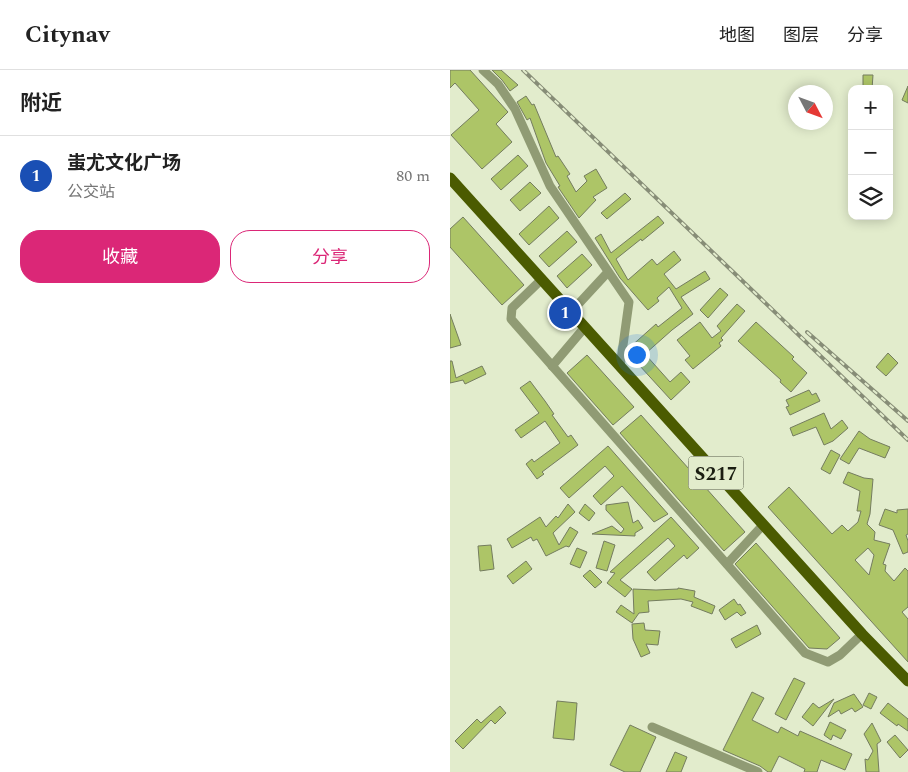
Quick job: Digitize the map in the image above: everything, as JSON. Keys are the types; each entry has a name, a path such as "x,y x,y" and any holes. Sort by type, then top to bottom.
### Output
{"main road":[{"name":"S217","path":"450,178 862,634 908,681"}],"street":[{"path":"483,70 498,84 515,108 550,186 628,302 620,366"},
{"path":"571,312 608,272"},
{"path":"542,280 512,308 511,319 805,653 828,662 840,655 862,634"},
{"path":"552,366 585,327"},
{"path":"727,564 764,526"},
{"path":"652,727 758,772"}],"building":[{"path":"450,70 470,70 508,112 496,124 512,142 482,169 451,135 479,110 455,83 450,88"},
{"path":"492,70 501,70 518,85 510,91"},
{"path":"863,75 873,75 872,85 863,85"},
{"path":"908,86 908,103 902,100"},
{"path":"526,96 532,105 534,104 556,157 558,156 570,174 567,176 576,192 587,181 584,176 596,169 607,188 593,197 596,200 579,218 558,187 560,186 546,163 530,118 527,120 517,102"},
{"path":"518,155 528,166 501,190 491,179"},
{"path":"530,182 541,193 520,211 510,200"},
{"path":"625,193 631,199 607,219 601,213"},
{"path":"549,206 559,218 529,245 519,234"},
{"path":"658,216 664,223 616,259 628,280 652,259 657,265 674,251 681,260 664,274 676,289 705,271 710,279 681,297 693,314 645,354 670,382 681,372 690,382 671,400 628,353 629,348 656,324 658,327 682,308 669,287 657,298 659,301 648,310 620,278 595,238 601,234 611,253"},
{"path":"463,217 524,285 502,305 450,247 450,229"},
{"path":"567,231 577,242 549,267 539,256"},
{"path":"582,254 592,265 567,288 557,276"},
{"path":"720,288 728,295 708,318 700,310"},
{"path":"737,304 745,311 721,338 723,340 719,343 721,346 693,369 685,360 690,356 677,340 700,322 712,338 721,331 717,326"},
{"path":"450,314 461,345 450,348"},
{"path":"756,322 794,357 792,359 807,373 791,392 780,382 781,380 738,341"},
{"path":"888,353 898,363 886,376 876,367"},
{"path":"587,355 634,407 613,425 567,373"},
{"path":"450,361 452,361 456,378 482,366 486,374 465,384 463,380 450,383"},
{"path":"530,381 568,437 571,435 578,445 542,472 544,474 537,479 526,464 532,459 534,462 560,443 545,421 521,438 515,430 539,413 520,388"},
{"path":"809,390 812,395 816,393 820,401 790,415 786,407 789,406 786,400"},
{"path":"824,413 831,429 842,420 848,428 833,441 824,445 816,427 793,436 790,428"},
{"path":"641,415 745,532 724,551 620,433"},
{"path":"859,431 870,439 890,447 885,458 859,448 849,464 840,459"},
{"path":"608,446 668,514 654,522 622,486 601,505 593,496 614,476 605,466 569,498 560,488"},
{"path":"831,450 840,455 830,474 821,469"},
{"path":"848,472 873,479 870,514 867,524 875,532 874,540 890,544 883,564 886,565 885,571 894,581 905,568 908,571 908,607 902,612 908,619 908,662 768,507 789,487 832,534 842,525 848,531 858,522 861,511 857,511 860,491 843,483","holes":["868,548 874,555 869,575 855,560"]},
{"path":"628,502 633,523 638,520 643,528 635,533 635,536 592,534 612,526 621,533 624,529 606,510 606,505"},
{"path":"568,504 575,512 553,533 559,545 570,527 578,532 569,547 566,546 546,556 537,539 533,541 531,537 512,548 507,539 540,517 546,527 556,516 558,518"},
{"path":"585,504 595,513 589,521 579,513"},
{"path":"885,509 897,513 897,510 908,509 908,534 906,535 908,552 903,554 893,530 879,525"},
{"path":"671,517 699,548 687,559 684,555 655,581 647,572 675,546 668,538 620,580 632,589 625,597 607,583 615,573 610,572"},
{"path":"604,541 615,545 607,571 596,568"},
{"path":"756,543 840,638 827,649 809,648 735,564"},
{"path":"491,545 494,569 480,571 478,546"},
{"path":"577,548 587,552 580,568 570,564"},
{"path":"526,561 532,569 513,584 507,576"},
{"path":"590,570 602,582 595,588 583,576"},
{"path":"678,588 695,591 694,597 715,606 712,614 691,606 693,602 681,599 648,601 649,612 639,613 632,623 616,612 621,605 634,614 633,589 656,590"},
{"path":"734,599 746,613 741,616 737,612 725,620 719,610"},
{"path":"644,623 645,630 660,631 658,645 646,644 650,653 641,657 633,639 632,624"},
{"path":"757,625 761,634 736,648 731,639"},
{"path":"794,678 805,683 786,720 775,714"},
{"path":"752,692 764,698 752,720 778,733 781,727 798,736 800,731 852,754 845,770 821,760 817,772 804,772 805,769 779,756 771,772 768,772 760,766 723,750"},
{"path":"869,693 877,697 871,709 863,705"},
{"path":"854,694 863,707 855,712 852,708 841,714 839,710 828,717 834,703"},
{"path":"834,699 813,726 802,717 813,703 819,708"},
{"path":"557,701 577,703 574,740 553,738"},
{"path":"888,703 908,719 908,731 898,724 897,726 880,713"},
{"path":"500,706 506,713 495,724 491,720 463,749 455,741 477,719 481,723"},
{"path":"830,722 846,730 841,739 833,735 831,740 824,735"},
{"path":"872,723 881,741 877,744 879,772 866,772 865,759 868,760 873,751 864,734"},
{"path":"630,725 656,737 640,772 625,772 610,765"},
{"path":"895,735 908,750 900,758 887,742"},
{"path":"675,752 687,757 681,772 666,772"}],"railway":[{"path":"523,70 908,440"},
{"path":"807,332 908,421"}],"place":[{"name":"蚩尤文化广场","path":"565,313"}]}
